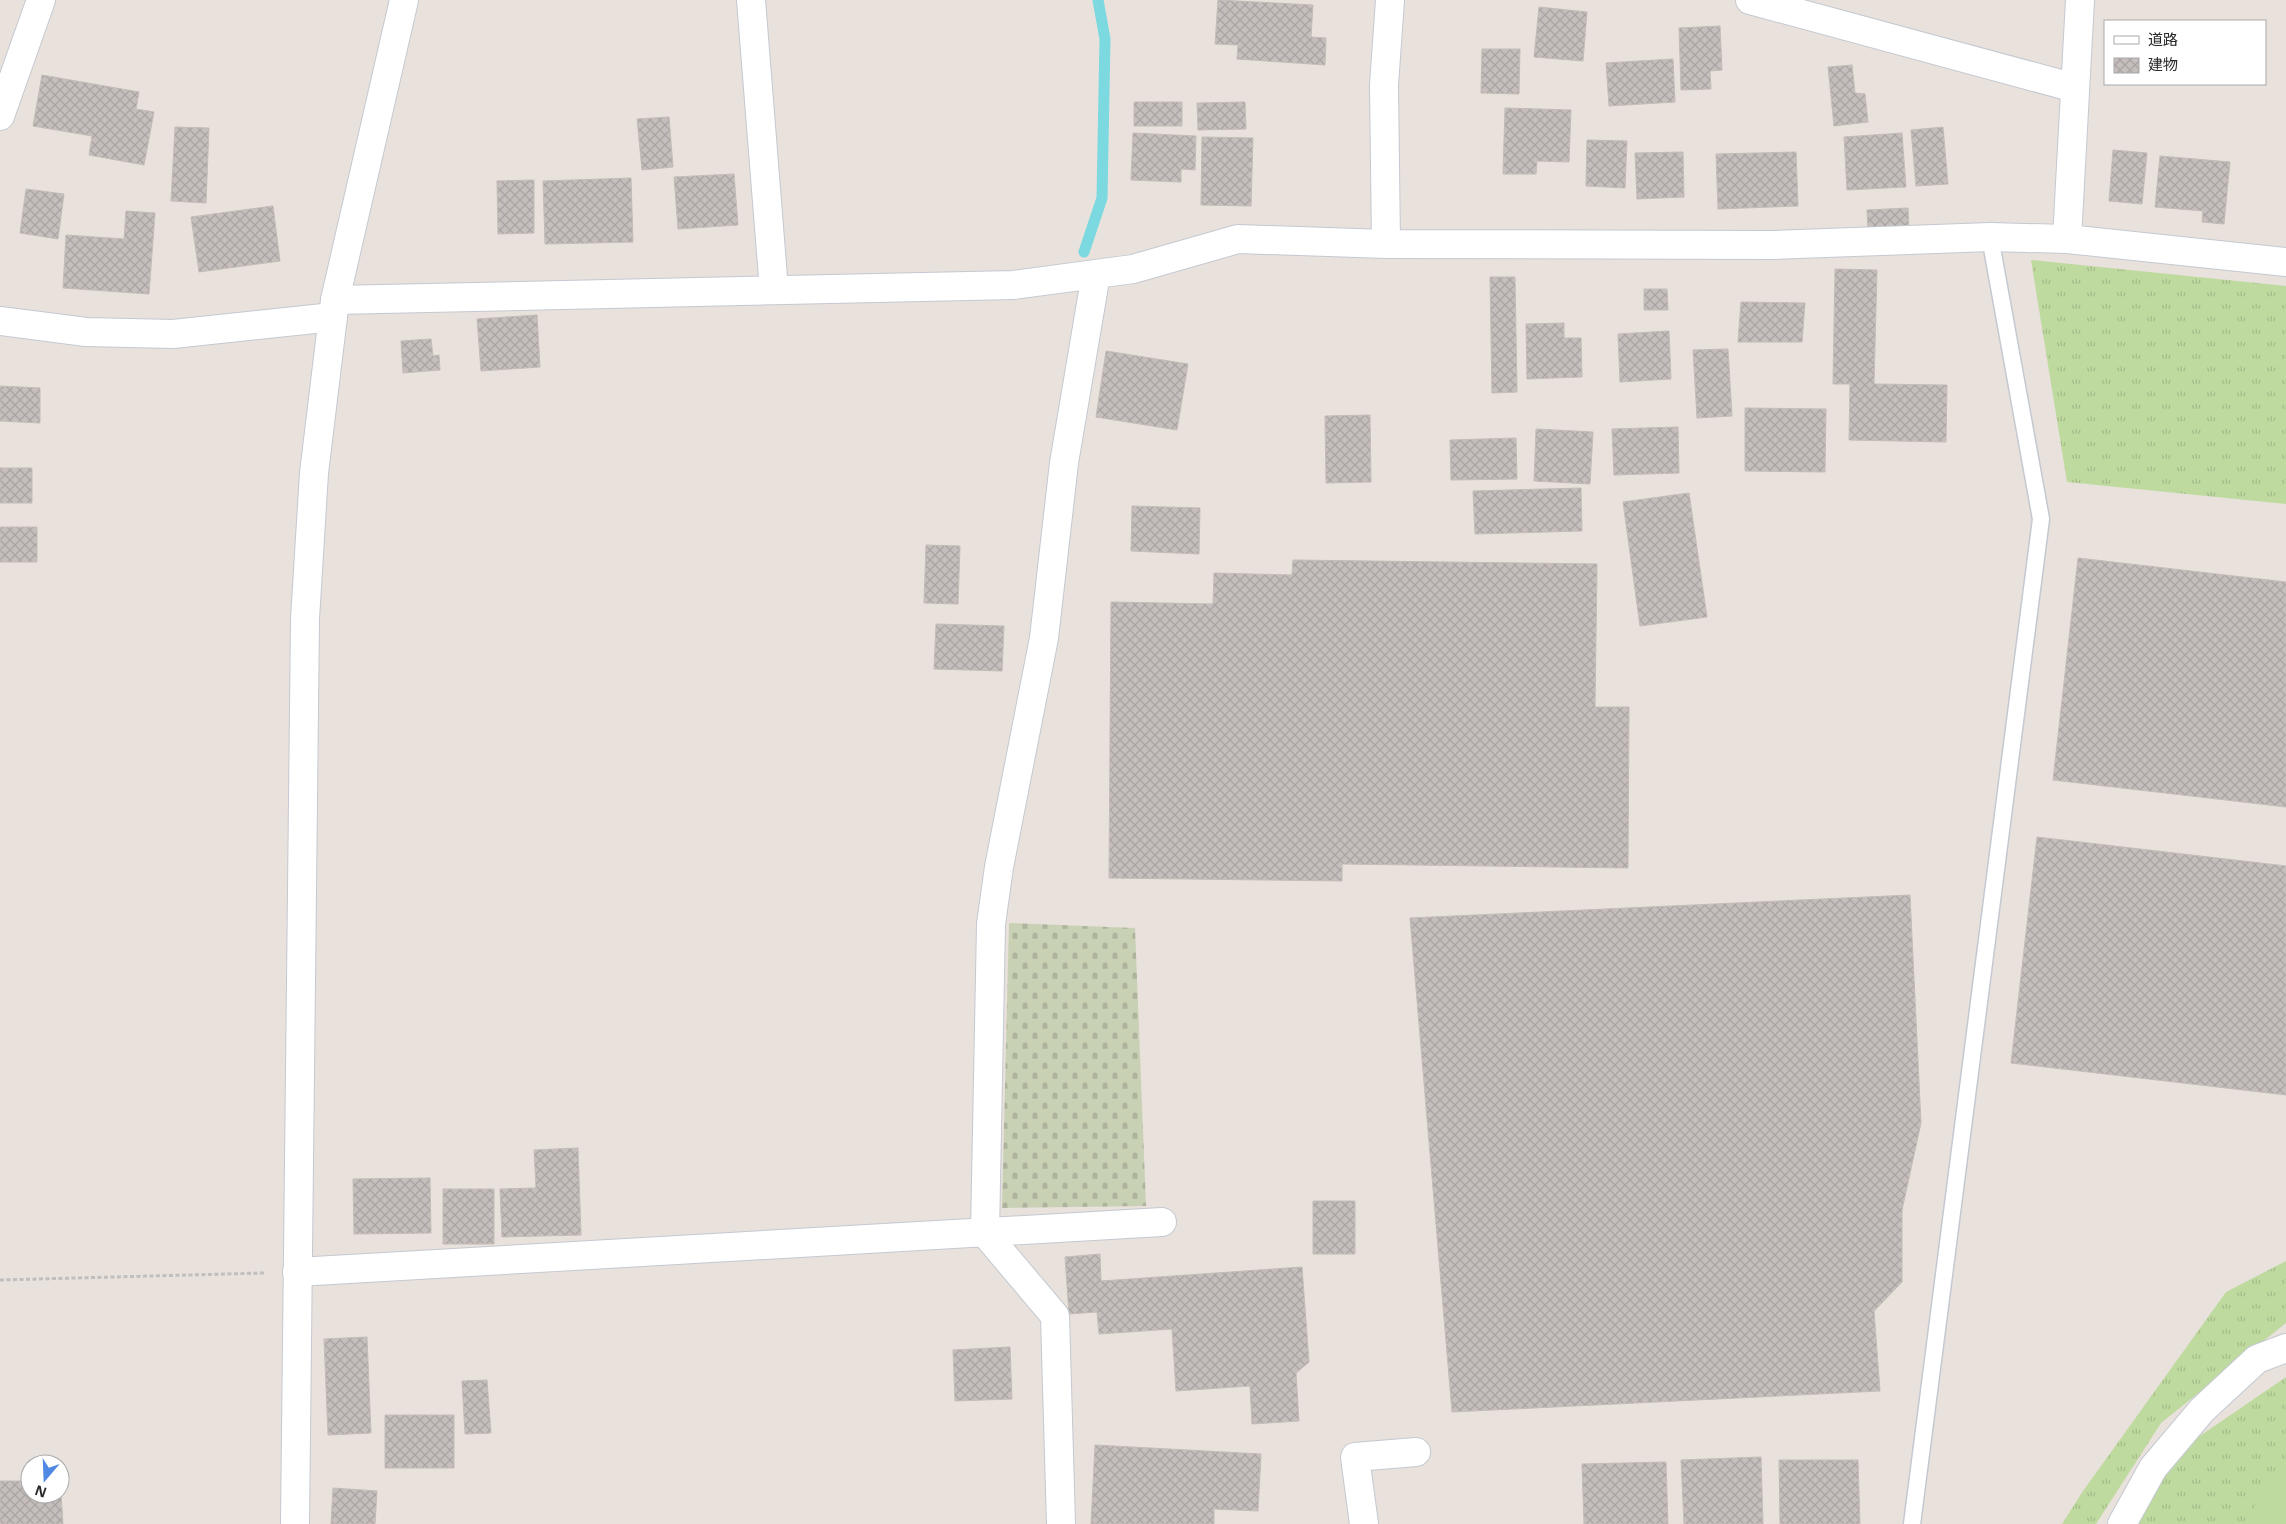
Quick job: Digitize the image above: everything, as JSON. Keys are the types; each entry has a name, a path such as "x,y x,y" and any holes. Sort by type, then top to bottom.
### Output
{"street":[{"path":"0,116 41,0"},
{"path":"295,1524 305,619 314,472 334,308 404,0"},
{"path":"751,0 774,290"},
{"path":"1386,244 1384,85 1390,0"},
{"path":"1750,0 2075,88"},
{"path":"2067,239 2080,0"},
{"path":"0,321 86,332 173,334 334,308 774,290 1014,285 1133,269 1238,239 1386,244 1774,245 1990,238 2067,239 2286,262"},
{"path":"1061,1524 1055,1316 985,1233 991,924 999,867 1044,638 1064,463 1096,274"},
{"path":"297,1272 1162,1222"},
{"path":"2122,1524 2153,1468 2202,1410 2257,1359 2286,1348"},
{"path":"1364,1524 1355,1457 1416,1452"}],"lane":[{"path":"1912,1524 2041,519 1990,238"}],"path":[{"path":"0,1280 297,1272"}],"green space":[{"path":"2031,260 2286,286 2286,504 2067,482"},
{"path":"1009,923 1135,928 1146,1206 1002,1208"},
{"path":"2286,1261 2286,1323 2161,1423 2096,1524 2062,1524 2083,1491 2226,1292"},
{"path":"2286,1377 2286,1524 2124,1524 2153,1468"},
{"path":"2286,1469 2286,1524 2249,1524 2251,1511"}],"building":[{"path":"1218,0 1313,5 1311,37 1326,38 1325,65 1237,59 1238,45 1215,44"},
{"path":"1539,7 1587,12 1583,61 1534,57"},
{"path":"1720,26 1722,70 1710,71 1711,89 1681,90 1679,28"},
{"path":"1482,49 1520,49 1519,94 1481,93"},
{"path":"1673,59 1675,102 1609,106 1606,63"},
{"path":"1852,65 1855,93 1865,94 1868,122 1834,126 1828,67"},
{"path":"42,75 139,92 136,109 154,112 144,165 89,155 92,136 33,126"},
{"path":"1134,102 1182,102 1182,126 1134,126"},
{"path":"1245,102 1246,129 1198,130 1197,103"},
{"path":"1505,108 1571,110 1569,162 1537,161 1536,174 1503,174"},
{"path":"669,117 673,167 642,170 637,119"},
{"path":"175,127 209,128 206,203 171,201"},
{"path":"1943,127 1948,184 1916,186 1911,130"},
{"path":"1133,133 1196,136 1195,170 1181,169 1181,182 1131,180"},
{"path":"1902,133 1906,187 1847,190 1844,137"},
{"path":"1202,137 1253,138 1251,206 1201,205"},
{"path":"1587,140 1627,141 1625,188 1586,186"},
{"path":"2113,150 2147,153 2142,204 2109,201"},
{"path":"1683,152 1684,197 1637,199 1635,153"},
{"path":"1796,152 1798,206 1718,209 1716,154"},
{"path":"2160,156 2230,162 2224,224 2202,222 2203,211 2155,207"},
{"path":"734,174 738,225 678,229 674,177"},
{"path":"631,178 633,242 545,244 543,181"},
{"path":"534,180 534,233 498,234 497,181"},
{"path":"26,189 64,194 58,239 20,233"},
{"path":"273,206 280,261 199,272 191,217"},
{"path":"1908,208 1909,230 1868,232 1867,210"},
{"path":"126,211 155,213 149,294 63,288 66,235 124,239"},
{"path":"1835,269 1877,270 1874,384 1947,385 1946,442 1849,440 1850,384 1833,384"},
{"path":"1490,277 1515,277 1517,392 1492,393"},
{"path":"1644,289 1667,289 1668,310 1644,310"},
{"path":"1741,302 1805,303 1802,342 1738,342"},
{"path":"537,315 540,367 481,371 477,319"},
{"path":"1564,323 1564,338 1581,338 1582,377 1527,379 1526,324"},
{"path":"1669,331 1671,379 1620,382 1618,334"},
{"path":"431,339 433,356 439,355 440,370 403,373 401,341"},
{"path":"1728,349 1732,416 1697,418 1693,350"},
{"path":"1106,351 1188,364 1177,430 1096,417"},
{"path":"0,386 40,388 40,423 0,421"},
{"path":"1745,408 1826,409 1825,472 1745,471"},
{"path":"1370,415 1371,482 1326,483 1325,416"},
{"path":"1678,427 1679,473 1614,475 1612,429"},
{"path":"1536,429 1593,432 1590,484 1534,481"},
{"path":"1516,438 1517,479 1451,480 1450,440"},
{"path":"0,468 32,468 32,503 0,503"},
{"path":"1581,488 1582,531 1475,534 1473,491"},
{"path":"1689,493 1707,617 1640,626 1623,502"},
{"path":"1132,506 1200,508 1199,554 1131,551"},
{"path":"0,527 37,527 37,562 0,562"},
{"path":"926,545 960,546 958,604 924,603"},
{"path":"2078,558 2286,582 2286,807 2053,780"},
{"path":"1293,560 1597,564 1595,707 1629,707 1628,868 1342,864 1342,881 1109,878 1111,602 1213,604 1214,573 1292,575"},
{"path":"936,624 1004,626 1002,671 934,669"},
{"path":"2037,837 2286,866 2286,1095 2011,1063"},
{"path":"1910,895 1921,1123 1902,1210 1902,1282 1874,1311 1880,1391 1452,1412 1410,918"},
{"path":"578,1148 581,1235 502,1237 500,1189 536,1188 534,1150"},
{"path":"430,1178 431,1233 354,1234 353,1179"},
{"path":"443,1189 494,1189 494,1244 443,1244"},
{"path":"1313,1201 1355,1201 1355,1254 1313,1254"},
{"path":"1100,1254 1101,1281 1302,1267 1309,1362 1296,1373 1299,1421 1252,1424 1250,1386 1176,1391 1172,1329 1099,1334 1097,1312 1069,1314 1065,1257"},
{"path":"367,1337 371,1433 328,1435 324,1339"},
{"path":"1010,1347 1012,1399 955,1401 953,1350"},
{"path":"487,1380 491,1433 465,1434 462,1381"},
{"path":"385,1415 454,1415 454,1468 385,1468"},
{"path":"1095,1445 1261,1454 1258,1511 1214,1509 1214,1524 1091,1524"},
{"path":"1761,1457 1763,1524 1684,1524 1681,1460"},
{"path":"1779,1460 1858,1460 1860,1524 1780,1524"},
{"path":"1666,1462 1668,1524 1584,1524 1582,1464"},
{"path":"0,1481 20,1481 20,1504 62,1504 63,1524 0,1524"},
{"path":"333,1488 377,1491 375,1524 331,1524"}],"waterway":[{"path":"1084,252 1102,198 1105,39 1098,0"}]}
